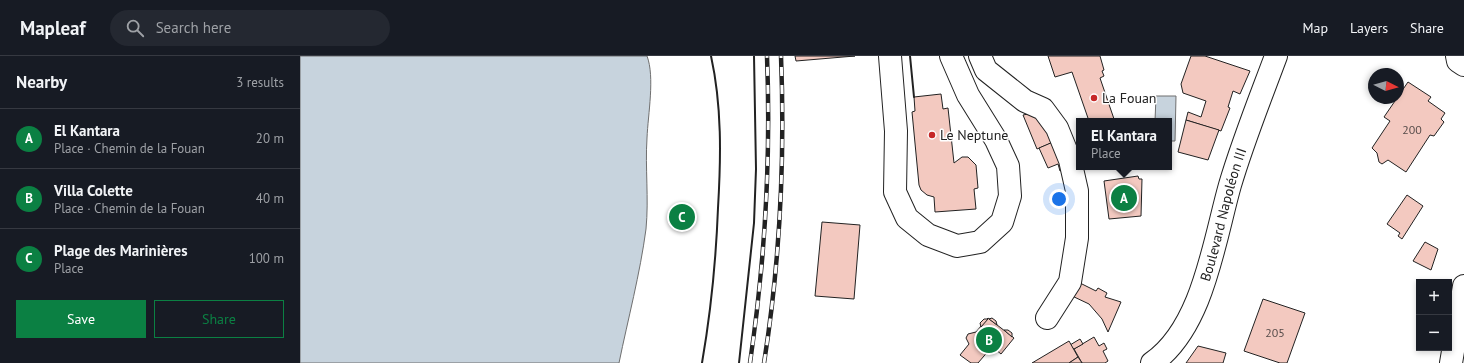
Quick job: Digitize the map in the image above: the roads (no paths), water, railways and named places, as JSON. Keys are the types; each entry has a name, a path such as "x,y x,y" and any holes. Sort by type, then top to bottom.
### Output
{"street":[{"path":"890,56 896,131 895,192 907,218 928,235 957,246 980,242 1002,222 1010,196 1008,166 996,140 968,95 951,56"},
{"path":"980,56 986,70 1025,101 1043,109 1057,128 1070,160 1076,191 1077,238 1070,282 1047,318"},
{"name":"Boulevard Napoléon III","path":"1152,363 1159,358 1179,335 1199,295 1212,258 1250,123 1276,56"},
{"path":"1457,56 1458,61 1464,65"},
{"path":"1451,363 1464,286"}],"railway":[{"path":"750,363 760,286 766,210 768,133 767,56"},
{"path":"764,363 774,287 780,210 782,172 781,56"}],"place":[{"name":"La Fouan","path":"1094,98"},
{"name":"Le Neptune","path":"932,135"},
{"name":"El Kantara","path":"1124,198"},
{"name":"Plage des Marinières","path":"682,217"},
{"name":"Villa Colette","path":"989,340"}]}
